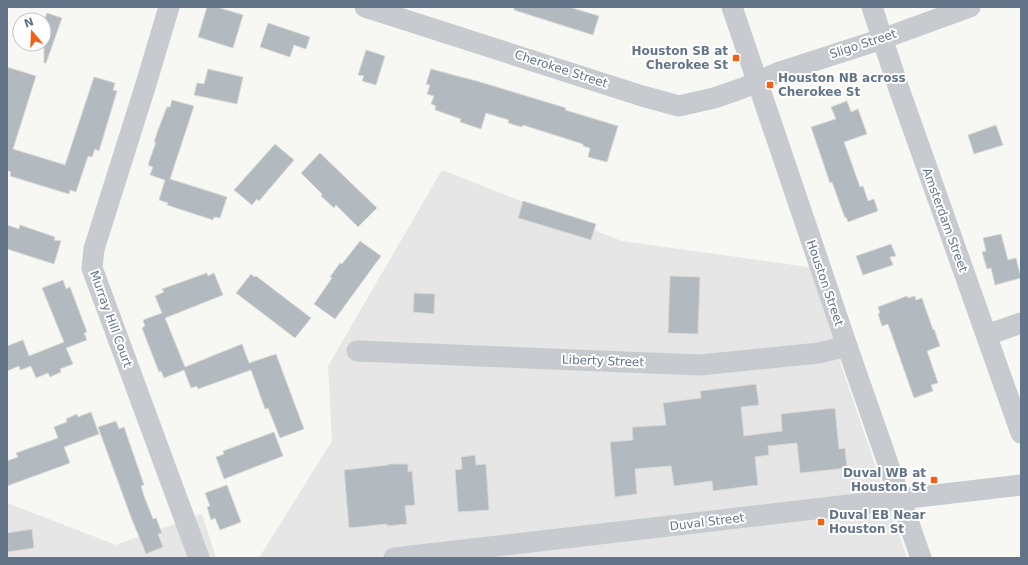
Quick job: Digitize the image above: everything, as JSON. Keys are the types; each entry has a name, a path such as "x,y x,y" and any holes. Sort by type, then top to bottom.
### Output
{"street":[{"name":"Murray Hill Court","path":"169,7 94,249 92,268 199,558"},
{"name":"Cherokee Street","path":"366,7 642,96 679,106 714,98 758,82"},
{"name":"Houston Street","path":"732,7 847,346 922,558"},
{"name":"Amsterdam Street","path":"872,7 898,89 1021,433"},
{"name":"Sligo Street","path":"758,82 777,73 882,39 970,7"},
{"path":"986,335 1021,324"},
{"name":"Liberty Street","path":"358,351 700,365 819,354 847,346"},
{"name":"Duval Street","path":"394,558 1021,485"}],"shaded area":[{"path":"442,170 622,241 815,268 841,365 907,558 259,558 332,441 328,366"},
{"path":"7,503 116,545 202,514 216,558 7,558"}],"building":[{"path":"207,7 217,7 243,15 233,48 198,37"},
{"path":"514,7 569,7 599,16 593,35 514,10"},
{"path":"52,15 62,18 52,46"},
{"path":"268,23 310,37 306,49 294,45 290,57 260,47"},
{"path":"366,50 385,56 376,85 362,81 364,76 358,75"},
{"path":"44,52 50,52 46,63 44,63"},
{"path":"7,67 36,76 13,149 65,165 94,77 115,83 113,90 117,91 99,151 95,149 92,157 88,156 76,192 70,190 69,194 10,176 11,172 7,170"},
{"path":"208,69 243,77 237,104 194,95 197,83 204,84"},
{"path":"431,69 566,108 565,110 618,126 607,162 588,157 590,148 583,146 583,144 523,125 522,127 508,123 509,120 486,113 481,129 460,122 461,119 435,110 436,106 431,104 434,96 427,94 430,85 426,84"},
{"path":"172,100 194,106 170,179 227,197 220,218 214,217 213,220 167,205 168,203 159,200 165,180 150,175 153,167 148,165 156,142 154,142 158,130 167,107 170,107"},
{"path":"847,101 851,112 858,109 867,134 844,142 860,187 863,186 868,201 874,199 878,211 848,222 846,217 845,218 832,182 830,183 811,127 836,119 831,107"},
{"path":"996,125 1003,145 974,154 968,135"},
{"path":"275,144 294,160 259,201 257,199 252,205 234,190"},
{"path":"320,153 377,208 358,227 336,205 334,208 321,196 322,194 301,173"},
{"path":"523,201 596,224 591,240 518,218"},
{"path":"7,225 19,229 20,225 55,237 54,240 61,241 54,264 7,249"},
{"path":"1001,234 1008,260 1016,258 1021,278 995,285 991,268 987,269 982,252 986,251 983,238"},
{"path":"360,241 381,256 335,319 314,304 332,278 330,277 340,263 342,264"},
{"path":"891,244 896,256 890,257 893,265 863,275 856,256"},
{"path":"207,273 208,276 214,273 223,295 165,318 185,367 242,344 249,363 276,354 304,429 280,438 268,408 265,409 251,370 198,389 197,386 191,388 184,370 164,378 161,371 159,372 142,328 145,326 143,320 162,313 155,296 164,292 162,289"},
{"path":"251,274 254,277 256,276 311,318 295,338 236,293"},
{"path":"670,276 700,277 698,334 668,333"},
{"path":"63,280 66,289 70,287 87,332 84,333 87,340 66,348 73,364 60,369 61,372 50,377 48,373 36,378 31,366 20,370 19,366 7,371 7,346 23,340 29,356 64,342 42,288"},
{"path":"414,293 435,294 434,314 413,312"},
{"path":"907,296 908,298 915,296 916,300 922,298 940,346 927,351 938,383 931,385 933,391 914,398 888,324 882,326 878,314 880,313 878,307"},
{"path":"756,384 759,405 741,407 744,436 782,431 781,414 835,408 839,449 845,448 847,468 800,473 797,443 768,446 769,455 755,457 758,485 713,491 712,481 674,486 671,466 635,469 637,494 615,497 610,442 633,440 632,427 666,425 663,403 701,398 700,391"},
{"path":"91,412 99,434 64,447 70,463 7,486 7,461 18,457 16,453 58,438 54,427 67,422 66,419 77,414 78,417"},
{"path":"116,421 119,429 124,427 144,485 141,486 144,496 153,519 156,518 162,533 158,534 163,547 146,554 98,427"},
{"path":"274,432 283,456 224,479 216,457 224,454 223,451"},
{"path":"475,455 476,465 486,464 489,510 458,512 455,470 462,469 461,457"},
{"path":"388,464 408,464 408,472 412,471 415,505 405,506 407,524 387,526 387,524 349,528 344,470"},
{"path":"227,485 241,522 220,530 215,518 211,520 207,507 210,506 205,493"},
{"path":"32,529 34,548 7,552 7,533"}],"place":[{"name":"Houston SB at Cherokee St","path":"736,58"},
{"name":"Houston NB across Cherokee St","path":"770,85"},
{"name":"Duval WB at Houston St","path":"934,480"},
{"name":"Duval EB Near Houston St","path":"821,522"}]}
